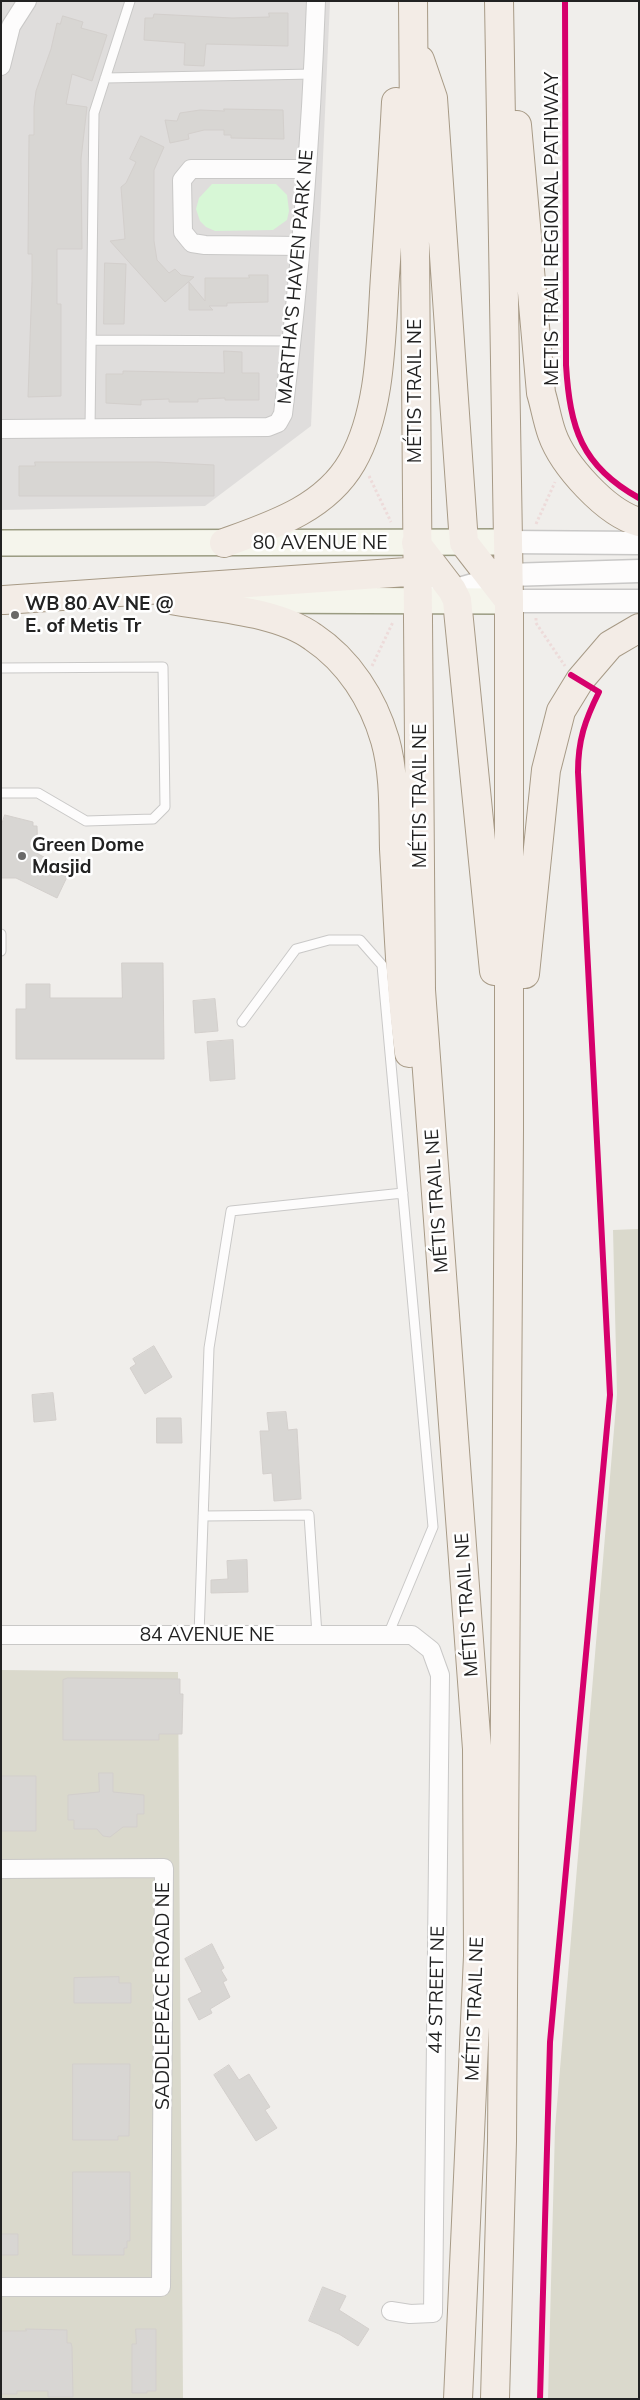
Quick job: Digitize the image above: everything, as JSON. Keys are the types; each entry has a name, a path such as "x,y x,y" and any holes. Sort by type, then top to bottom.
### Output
{"main road":[{"name":"MÉTIS TRAIL NE","path":"412,1 416,543"},
{"name":"MÉTIS TRAIL NE","path":"495,2399 502,2122 509,1130 503,585 507,542 499,1"},
{"path":"507,1 541,392 552,435 566,469 598,498 639,522"},
{"path":"224,543 279,523 311,505 340,478 352,462 370,418 380,346 396,100 412,38"},
{"path":"412,38 432,98 469,550 503,585"},
{"path":"3,600 418,600 441,583 469,550 507,542"},
{"name":"80 AVENUE NE","path":"1,543 416,543 469,550"},
{"path":"416,543 441,583 509,1130"},
{"name":"MÉTIS TRAIL NE","path":"441,583 418,600 421,990 477,1749 478,1956 458,2399"},
{"path":"3,600 441,583 503,585"},
{"path":"171,600 274,618 312,636 347,665 372,704 385,741 391,785 401,996 451,1383"},
{"path":"509,1130 546,770 561,711 575,677 610,645 639,628"}],"street":[{"path":"1,66 11,26 28,1"},
{"name":"MARTHA'S HAVEN PARK NE","path":"1,428 268,427 278,423 283,414 301,246 314,74 316,1"},
{"path":"301,246 205,246 192,243 183,232 182,180 191,169 307,169"},
{"path":"507,542 639,544"},
{"path":"503,585 639,571"},
{"path":"503,585 639,600"},
{"name":"84 AVENUE NE","path":"1,1635 412,1635"},
{"name":"44 STREET NE","path":"391,2312 410,2314 433,2313 440,1676 432,1650 412,1635"},
{"name":"SADDLEPEACE ROAD NE","path":"1,1869 164,1868 161,2287 1,2287"}],"lane":[{"path":"90,429 94,113 130,1"},
{"path":"105,78 314,74"},
{"path":"91,340 292,341"},
{"path":"1,668 163,667 165,807 153,819 86,821 38,793 1,793"},
{"path":"1,934 1,951"},
{"path":"242,1022 296,950 329,940 360,940 382,965 433,1527 388,1635"},
{"path":"199,1635 209,1348 230,1211 403,1193"},
{"path":"203,1516 309,1515 317,1635"}],"path":[{"path":"536,525 558,474 566,469"},
{"path":"368,475 392,524"},
{"path":"536,613 536,623 575,677"},
{"path":"370,670 392,622 392,614"}],"shaded area":[{"path":"1,1 330,1 311,426 205,506 1,510"},
{"path":"639,1229 639,2399 548,2399 555,2128 617,1394 613,1230"},
{"path":"1,1670 178,1672 183,2399 1,2399"}],"green space":[{"path":"212,184 276,184 287,195 289,211 287,220 273,230 215,231 206,227 200,221 196,209 199,198"}],"building":[{"path":"269,13 288,13 288,46 206,44 204,66 184,65 185,43 144,40 145,18 153,18 154,14 232,18 269,17"},
{"path":"63,16 83,22 81,28 107,35 92,81 72,74 66,104 87,107 81,159 82,249 57,249 57,304 61,304 61,396 28,397 32,282 32,254 28,254 29,135 34,135 36,91 51,49 57,23 60,24"},
{"path":"224,109 283,110 284,139 231,138 231,135 224,135 224,130 204,130 188,134 189,139 170,143 165,120 177,121 180,113 200,110 224,111"},
{"path":"141,136 164,147 154,170 154,241 157,260 169,273 175,269 181,275 194,277 165,302 110,241 125,239 121,187 126,183 136,162 130,159"},
{"path":"105,263 126,264 124,324 104,324"},
{"path":"249,275 268,275 268,302 227,303 227,306 209,306 213,310 189,310 189,282 205,301 205,278 249,278"},
{"path":"224,351 242,352 242,373 259,373 259,400 225,400 225,398 198,399 198,402 169,402 169,399 141,400 141,405 106,403 106,374 123,374 123,371 224,373"},
{"path":"35,462 157,462 214,465 214,496 19,496 19,466 35,466"},
{"name":"Green Dome Masjid","path":"5,815 33,822 33,826 37,826 38,854 44,857 41,864 67,877 57,898 16,878 1,878 1,827"},
{"path":"122,963 163,963 164,1059 16,1059 16,1009 26,1009 26,984 50,984 50,998 122,998"},
{"path":"215,999 218,1031 195,1033 193,1001"},
{"path":"233,1040 235,1079 210,1081 207,1042"},
{"path":"154,1346 172,1377 145,1394 130,1368 136,1364 133,1359"},
{"path":"53,1393 56,1420 34,1422 32,1395"},
{"path":"286,1412 288,1430 297,1429 301,1499 274,1501 272,1473 263,1474 260,1431 269,1431 267,1413"},
{"path":"157,1418 181,1418 182,1443 157,1443"},
{"path":"247,1560 248,1592 211,1593 211,1580 228,1579 227,1561"},
{"path":"68,1678 180,1679 180,1694 183,1694 182,1734 159,1734 159,1740 63,1740 63,1680"},
{"path":"99,1773 113,1773 113,1792 144,1795 144,1814 137,1814 137,1827 123,1827 110,1837 103,1836 97,1829 74,1829 74,1820 68,1820 68,1795 99,1792"},
{"path":"1,1776 36,1776 36,1831 1,1831"},
{"path":"212,1944 224,1968 221,1970 227,1980 223,1982 230,1997 210,2009 212,2013 199,2020 188,1999 202,1992 185,1959"},
{"path":"119,1977 119,1983 131,1983 131,2003 74,2003 74,1978"},
{"path":"73,2064 130,2064 129,2136 118,2136 118,2140 73,2140"},
{"path":"229,2065 239,2080 249,2074 270,2107 265,2110 277,2128 256,2141 214,2075"},
{"path":"73,2172 130,2172 130,2241 127,2241 127,2248 124,2248 124,2255 73,2255"},
{"path":"1,2234 18,2234 18,2255 1,2255"},
{"path":"323,2287 346,2296 339,2310 369,2329 358,2346 339,2334 309,2321"},
{"path":"26,2329 67,2330 67,2343 71,2343 72,2347 73,2397 48,2397 48,2391 17,2391 17,2394 1,2394 1,2331 26,2331"},
{"path":"136,2329 156,2329 156,2391 132,2393 132,2344 136,2344"}],"cycle path":[{"name":"METIS TRAIL REGIONAL PATHWAY","path":"565,1 566,365 571,408 582,443 591,458 619,486 639,498"},
{"path":"540,2399 550,2042 610,1395 578,772 579,750 583,731 599,692 571,675"}],"place":[{"name":"WB 80 AV NE @ E. of Metis Tr","path":"15,615"},
{"name":"Green Dome Masjid","path":"22,856"}]}
